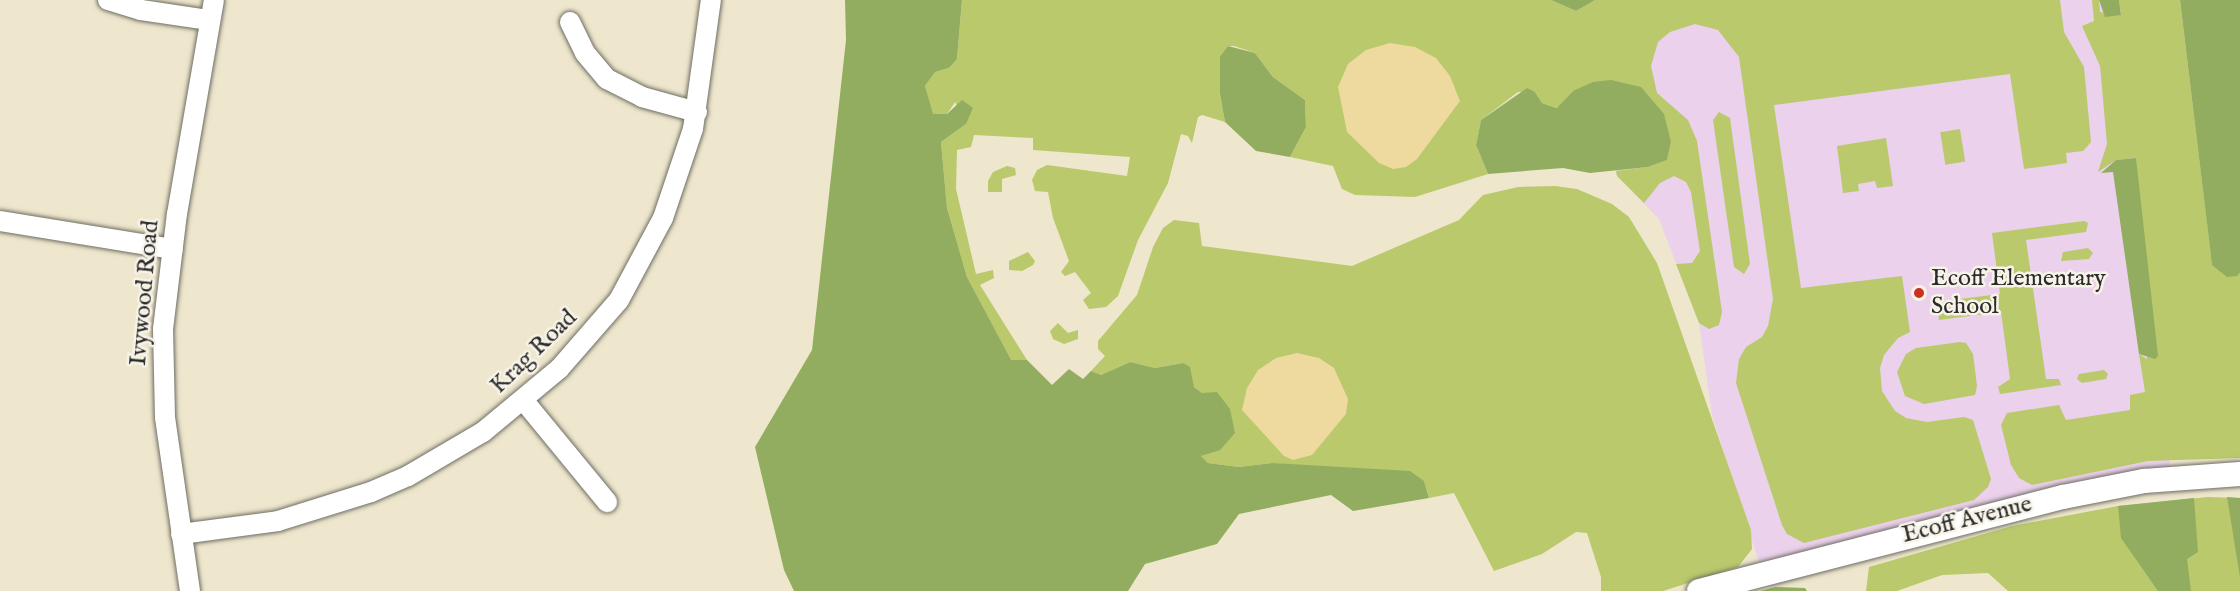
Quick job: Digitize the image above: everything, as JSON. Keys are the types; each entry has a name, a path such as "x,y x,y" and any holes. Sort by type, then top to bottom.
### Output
{"street":[{"path":"108,0 141,10 209,20"},
{"name":"Ivywood Road","path":"190,591 163,378 163,328 173,249 214,0"},
{"name":"Krag Road","path":"181,534 278,521 363,495 450,453 524,401 594,332 641,265 677,183 697,112 711,0"},
{"path":"570,22 585,53 608,79 642,97 697,112"},
{"path":"0,221 173,249"},
{"path":"524,401 607,501"},
{"name":"Ecoff Avenue","path":"1699,591 1872,544 2105,487 2184,477 2240,474"}],"shaded area":[{"name":"Ecoff Elementary School","path":"1580,0 2119,0 2171,473 1762,572 1712,415 1699,323 1659,219 1617,176 1576,11"}],"green space":[{"path":"845,0 962,0 957,59 949,68 935,72 925,86 933,114 947,114 962,100 973,108 966,124 941,142 947,208 967,277 1011,360 1027,360 1052,385 1069,369 1083,379 1091,371 1101,375 1130,362 1155,368 1183,363 1190,367 1194,387 1202,393 1217,392 1230,409 1235,433 1220,450 1201,456 1208,463 1239,467 1272,463 1410,471 1424,481 1429,498 1353,511 1331,495 1239,514 1217,544 1145,564 1128,591 794,591 784,570 755,447 812,350 846,40"},
{"path":"962,0 1551,0 1576,11 1595,0 2060,0 2064,32 2084,67 2091,142 2083,151 2066,153 2067,163 2024,169 2010,74 1774,105 1801,288 1902,276 1910,332 1898,338 1884,355 1880,368 1882,391 1895,411 1906,418 1927,422 1964,417 1973,420 1991,479 1988,487 1974,500 1804,543 1787,534 1782,525 1736,383 1739,359 1746,347 1762,337 1768,326 1773,299 1739,57 1718,30 1695,24 1670,32 1658,42 1651,66 1657,93 1688,120 1697,141 1722,312 1719,325 1709,329 1699,323 1676,264 1692,263 1700,251 1691,192 1686,182 1674,176 1660,183 1644,203 1617,176 1616,171 1648,167 1667,160 1671,142 1573,91 1558,108 1542,103 1535,92 1518,92 1481,120 1476,145 1488,174 1415,197 1355,195 1342,189 1333,166 1290,157 1306,127 1305,100 1273,77 1255,53 1228,46 1220,94 1225,122 1202,115 1198,117 1192,143 1188,136 1181,134 1168,183 1138,240 1118,296 1106,307 1089,309 1083,300 1091,293 1075,272 1065,276 1061,272 1069,261 1053,218 1048,192 1035,191 1032,180 1037,170 1047,165 1127,176 1130,157 1033,150 1033,138 974,135 971,147 957,150 956,189 976,274 993,270 994,278 980,285 1027,360 1011,361 967,277 947,208 941,142 966,124 955,102 947,114 932,114 925,86 935,72 949,68 957,59"},
{"path":"1551,0 1595,0 1576,11"},
{"path":"2092,0 2099,0 2100,12 2121,15 2119,0 2180,0 2212,264 2236,276 2240,273 2240,458 2148,461 2032,485 2019,478 2011,465 2001,425 2007,413 2059,405 2066,420 2130,410 2130,395 2145,392 2139,354 2147,359 2136,158 2116,160 2098,172 2107,144 2100,66 2082,26 2094,21"},
{"path":"2099,0 2119,0 2121,15 2105,17"},
{"path":"2180,0 2240,0 2240,273 2237,276 2227,277 2212,265"},
{"path":"1228,46 1255,53 1273,77 1305,100 1306,127 1290,157 1256,151 1225,122 1220,94 1220,57"},
{"path":"1611,80 1641,87 1664,114 1671,142 1667,160 1648,167 1590,173 1563,168 1488,174 1476,145 1481,120 1527,88 1535,92 1542,103 1557,108 1573,91 1593,82"},
{"path":"1719,112 1730,118 1750,264 1744,274 1734,267 1713,120"},
{"path":"1960,129 1965,162 1945,165 1940,132"},
{"path":"1886,138 1893,186 1877,188 1875,181 1858,184 1859,191 1843,193 1837,146"},
{"path":"2136,158 2158,356 2155,359 2139,354 2113,172 2101,173 2116,160"},
{"path":"1007,166 1015,168 1016,175 1002,179 1002,192 988,192 988,181 993,172"},
{"path":"1555,186 1577,189 1612,204 1629,217 1657,263 1751,530 1752,549 1738,567 1663,591 1601,591 1601,577 1587,533 1576,532 1542,554 1494,571 1454,493 1429,498 1424,481 1272,463 1239,467 1208,463 1201,457 1205,452 1202,393 1194,387 1183,363 1155,368 1130,362 1101,375 1091,371 1105,356 1098,349 1098,341 1137,295 1153,247 1163,228 1174,220 1199,223 1202,246 1352,266 1459,220 1483,195 1518,187"},
{"path":"2084,221 2088,223 2086,232 2026,240 2046,379 2059,379 2061,385 2000,394 1998,387 2010,379 2001,312 1939,320 1936,302 2000,294 1992,233"},
{"path":"2088,248 2093,253 2089,259 2061,261 2063,252"},
{"path":"1028,252 1035,261 1033,265 1022,271 1009,270 1009,261"},
{"path":"1058,323 1068,333 1078,330 1078,339 1064,344 1053,339 1050,331"},
{"path":"1966,343 1973,354 1977,386 1975,395 1924,404 1905,396 1897,372 1906,354 1916,348"},
{"path":"2104,370 2108,374 2106,379 2082,383 2077,379 2079,374"},
{"path":"2208,497 2240,498 2240,591 2008,591 1988,573 1942,575 1897,591 1866,591 1869,567 2012,526 2118,506"},
{"path":"2227,497 2240,498 2240,577"},
{"path":"2194,498 2198,552 2187,559 2191,591 2158,591 2121,538 2118,506"},
{"path":"1775,587 1805,588 1807,591 1760,591"}],"sand":[{"path":"1390,43 1415,47 1436,58 1450,76 1460,101 1417,159 1406,167 1393,169 1379,163 1347,132 1338,87 1348,64 1366,50"},
{"path":"1297,353 1319,358 1334,368 1348,399 1346,414 1312,455 1293,460 1284,456 1242,410 1247,388 1258,370 1276,358"}],"place":[{"name":"Ecoff Elementary School","path":"1919,293"}]}
